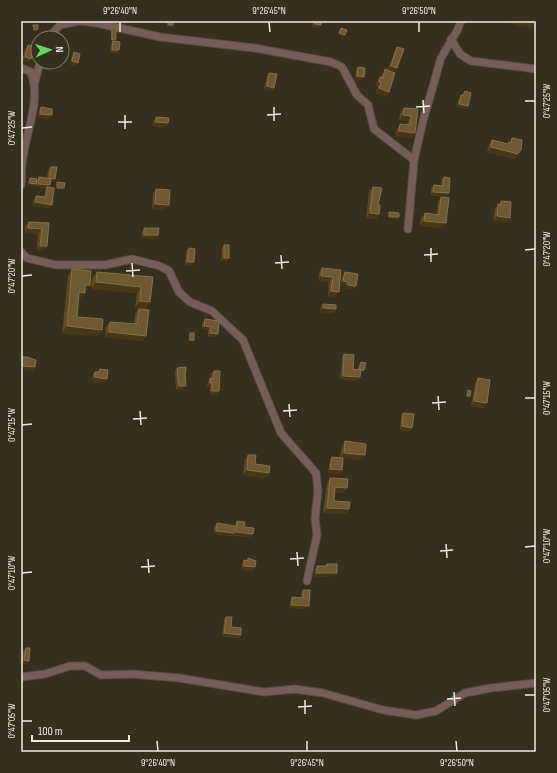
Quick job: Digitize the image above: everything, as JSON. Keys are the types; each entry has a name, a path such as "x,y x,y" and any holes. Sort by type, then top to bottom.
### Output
{"street":[{"path":"55,30 60,25 79,21 120,27 160,37 254,48 331,62 342,67 357,95 368,105 374,129 414,160"},
{"path":"408,229 414,160 441,58 461,21"},
{"path":"451,39 460,54 472,60 536,69"},
{"path":"21,68 31,72 35,82"},
{"path":"21,185 22,158 33,108 35,82 38,70"},
{"path":"21,252 27,258 56,265 106,265 132,259 160,266 169,271 179,292 190,302 212,311 243,340 281,432 316,473 318,491 315,518 317,535 307,580"},
{"path":"21,677 45,674 70,666 85,666 101,675 132,674 179,678 264,692 295,690 323,693 384,710 416,715 436,711 465,693 536,683"}],"building":[{"path":"168,21 173,21 173,25 168,25"},
{"path":"315,21 321,21 321,25 315,24"},
{"path":"525,21 536,21 535,23"},
{"path":"33,25 38,25 38,29 34,30"},
{"path":"112,27 116,27 116,39 112,40"},
{"path":"341,28 347,30 345,35 339,33"},
{"path":"113,41 120,42 119,50 112,50"},
{"path":"28,45 30,46 30,59 25,57"},
{"path":"397,47 404,49 397,68 391,66"},
{"path":"74,52 80,54 78,63 72,61"},
{"path":"358,67 365,68 364,77 357,76"},
{"path":"385,69 395,73 389,92 379,88 381,82 379,82 380,77 383,78"},
{"path":"269,73 277,74 274,88 267,86"},
{"path":"465,91 471,93 468,106 459,104 461,95 463,96"},
{"path":"41,107 52,109 52,115 40,114"},
{"path":"404,108 418,109 415,133 399,131 400,124 410,125 411,116 403,115"},
{"path":"156,117 169,118 168,123 156,122"},
{"path":"512,138 522,140 521,150 518,154 491,147 492,140 508,144 509,142 511,143"},
{"path":"51,167 57,167 55,179 49,178"},
{"path":"39,177 51,179 50,185 38,184"},
{"path":"444,177 450,178 449,193 433,192 434,185 443,186"},
{"path":"30,178 37,179 36,184 29,183"},
{"path":"57,182 65,183 64,188 57,188"},
{"path":"47,187 54,188 52,205 36,202 36,196 46,197"},
{"path":"373,187 382,188 378,205 380,205 379,214 370,213"},
{"path":"156,189 170,190 169,205 155,204"},
{"path":"441,197 449,198 446,223 424,221 425,213 439,215"},
{"path":"501,201 511,202 510,218 497,216 498,204 501,205"},
{"path":"389,212 399,213 399,217 389,217"},
{"path":"29,222 49,223 47,246 40,246 42,229 28,228"},
{"path":"144,228 159,228 158,235 144,235"},
{"path":"224,245 229,245 229,258 224,258"},
{"path":"189,248 195,249 194,262 187,262"},
{"path":"322,268 341,270 339,292 331,291 333,277 321,276"},
{"path":"72,269 91,271 90,285 85,285 85,293 79,292 77,317 103,319 102,330 67,326"},
{"path":"97,272 153,277 150,302 140,301 141,287 96,282"},
{"path":"345,272 358,274 356,286 348,285 348,282 343,281"},
{"path":"323,304 336,305 336,309 323,308"},
{"path":"139,309 149,310 146,336 109,332 110,322 137,324"},
{"path":"205,319 219,321 218,334 210,333 211,327 204,326"},
{"path":"190,333 194,333 194,340 190,340"},
{"path":"344,354 354,355 353,369 361,370 360,377 343,376"},
{"path":"21,357 36,360 35,367 21,366"},
{"path":"361,362 366,363 364,370 359,369"},
{"path":"186,367 186,386 179,386 177,368"},
{"path":"100,369 108,370 107,379 94,377 95,372 99,372"},
{"path":"214,371 220,371 219,391 212,391 212,383 210,383 210,378 213,379"},
{"path":"478,378 490,380 487,403 474,401"},
{"path":"468,390 471,391 470,396 467,396"},
{"path":"403,413 414,414 412,428 402,426"},
{"path":"345,441 366,444 365,455 344,453"},
{"path":"248,455 256,455 255,464 270,466 269,473 247,470"},
{"path":"332,457 343,458 342,470 330,469"},
{"path":"330,478 348,479 347,488 335,487 334,501 350,502 349,509 327,508"},
{"path":"237,521 245,522 244,527 254,528 253,534 236,532"},
{"path":"217,523 235,526 234,533 216,531"},
{"path":"248,558 256,561 255,567 244,566 244,560 248,561"},
{"path":"327,564 337,564 337,573 317,573 317,566 327,566"},
{"path":"303,590 310,590 309,606 292,605 292,597 303,598"},
{"path":"226,617 232,617 231,627 241,628 241,635 224,633"},
{"path":"26,648 30,648 29,661 24,660"}]}
